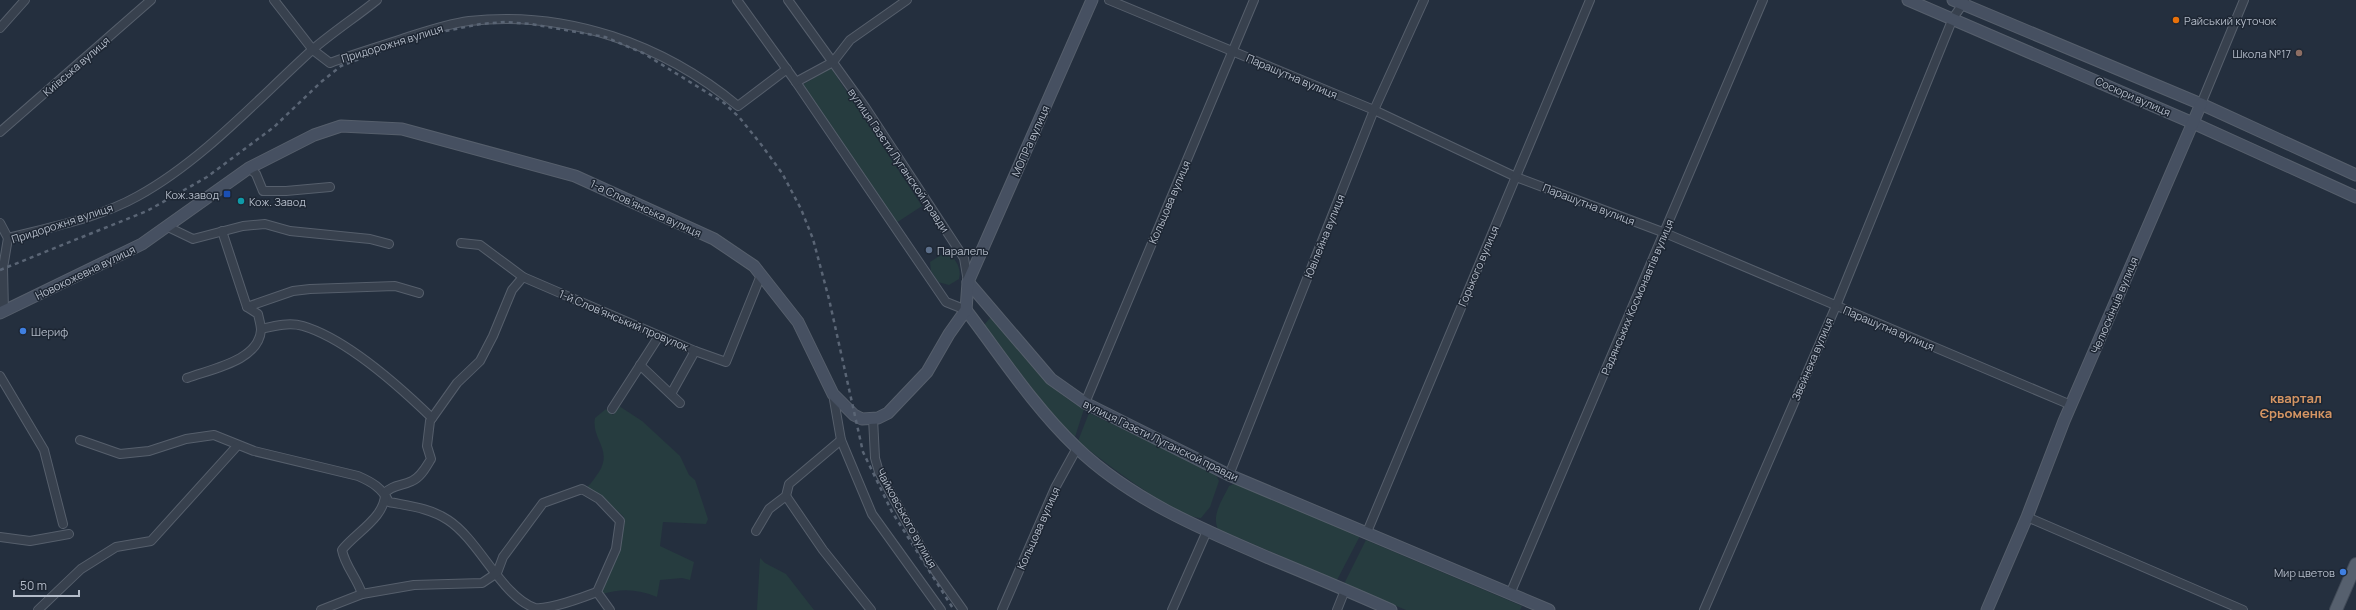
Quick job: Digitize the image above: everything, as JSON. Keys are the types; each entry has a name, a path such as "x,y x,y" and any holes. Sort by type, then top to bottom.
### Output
{"main road":[{"path":"2336,610 2356,564"}],"street":[{"path":"0,28 25,0"},
{"name":"Київська вулиця","path":"0,132 152,0"},
{"path":"274,0 313,50 377,0"},
{"path":"736,0 787,69 946,302 966,310 1042,411 1077,448 1102,470 1148,501 1207,531 1392,610"},
{"name":"вулиця Газєти Луганской правди","path":"788,0 833,62 964,258 968,282 1050,379 1085,403 1229,475 1367,532 1548,610"},
{"path":"796,82 833,62 850,40 906,0"},
{"name":"МОПРа вулиця","path":"966,310 968,282 1092,0"},
{"name":"Парашутна вулиця","path":"1109,0 1374,110 1516,177 1665,233 2071,405"},
{"name":"Кольцова вулиця","path":"1085,403 1254,0"},
{"name":"Ювілейна вулиця","path":"1229,475 1374,110 1424,0"},
{"name":"Горького вулиця","path":"1367,532 1590,0"},
{"name":"Радянських Космонавтів вулиця","path":"1510,594 1763,0"},
{"name":"Сосюри вулиця","path":"1908,0 2193,122 2356,197"},
{"name":"Челюскінців вулиця","path":"1987,610 2027,517 2071,405 2201,104 2244,0"},
{"name":"Сосюри вулиця","path":"1960,1 2201,104 2356,176"},
{"name":"Звейнека вулиця","path":"1704,610 1836,306 1960,1"},
{"name":"Придорожня вулиця","path":"5,245 139,196 184,165 247,112 313,50 330,63 436,28 469,21 513,18 547,20 612,34 633,42 707,83 738,106 787,69"},
{"name":"1-а Слов’янська вулиця","path":"168,227 249,168 314,135 341,126 402,129 575,176 714,240 754,266 798,322 833,394 841,440 872,514 941,610"},
{"path":"249,168 256,174 263,190 286,191 330,187"},
{"path":"0,224 5,245 2,312"},
{"path":"168,227 193,239 222,231 265,224 290,231 370,239 389,244"},
{"name":"Новокожевна вулиця","path":"2,312 142,244 168,227"},
{"path":"187,378 244,358 254,344 261,329 258,314 247,307 222,231"},
{"name":"1-й Слов’янський провулок","path":"461,243 480,245 522,277 695,351 726,362 761,275"},
{"path":"362,594 358,581 344,560 342,550 378,513 385,502 385,493 389,488 413,481 425,470 431,459 426,446 432,418 457,383 480,361 493,336 512,290 522,277"},
{"path":"247,307 293,291 310,289 395,286 419,293"},
{"path":"833,394 854,415 862,419 873,418 888,413 927,372 949,334 966,310"},
{"path":"261,329 278,325 302,325 326,336 367,362 409,396 432,418"},
{"path":"612,409 659,336"},
{"path":"671,394 695,351"},
{"path":"640,365 680,403"},
{"path":"0,376 44,450 63,524"},
{"name":"Чайковського вулиця","path":"873,418 875,458 879,472 929,562 963,610"},
{"path":"80,440 120,454 149,451 186,439 214,435 237,446 358,476 374,483 385,493 389,502 434,512 448,520 468,536 497,573 516,597 536,608 566,604 597,592 616,549 620,520 599,499 582,489 543,503 503,557 497,573 482,583 414,585 362,594 321,610"},
{"path":"756,531 769,509 786,496 788,484 841,440"},
{"path":"38,610 81,569 116,547 151,540 237,446"},
{"name":"Кольцова вулиця","path":"1002,610 1055,488 1077,448"},
{"path":"786,496 823,550 871,610"},
{"path":"2027,517 2242,610"},
{"path":"1172,610 1207,531"},
{"path":"0,537 30,541 69,534"},
{"path":"1337,610 1345,590"},
{"path":"597,592 610,610"}],"green space":[{"path":"831,68 922,206 896,223 802,85"},
{"path":"944,253 957,263 960,275 959,279 949,285 938,282 931,271 930,262"},
{"path":"990,318 994,319 1034,369 1057,391 1084,409 1075,437 1053,416 984,325"},
{"path":"619,406 642,421 680,456 689,475 695,480 708,519 706,524 663,522 660,546 694,562 690,580 682,578 660,580 657,597 643,592 630,590 602,594 601,590 620,549 624,517 601,496 587,487 599,472 603,464 604,457 596,432 595,418 606,409 613,415"},
{"path":"1089,413 1215,473 1219,481 1210,507 1201,518 1190,516 1157,499 1078,441"},
{"path":"1234,484 1241,485 1360,536 1337,580 1218,529 1216,518 1219,507 1229,486"},
{"path":"1366,540 1522,606 1520,610 1406,610 1344,584"},
{"path":"760,558 765,563 786,574 814,610 757,610"}],"railway":[{"path":"0,270 147,211 207,177 274,127 321,82 341,66 430,34 481,24 505,22 531,24 605,37 643,53 724,103 739,117 782,173 801,209 813,239 829,299 863,452 892,512 954,610"}],"place":[{"name":"Райський куточок","path":"2176,20"},
{"name":"Школа №17","path":"2299,53"},
{"name":"Кож.завод","path":"227,194"},
{"name":"Кож. Завод","path":"241,201"},
{"name":"Паралель","path":"929,250"},
{"name":"Шериф","path":"23,331"},
{"name":"Мир цветов","path":"2343,572"}],"district":[{"name":"квартал Єрьоменка","path":"2296,406"}]}
